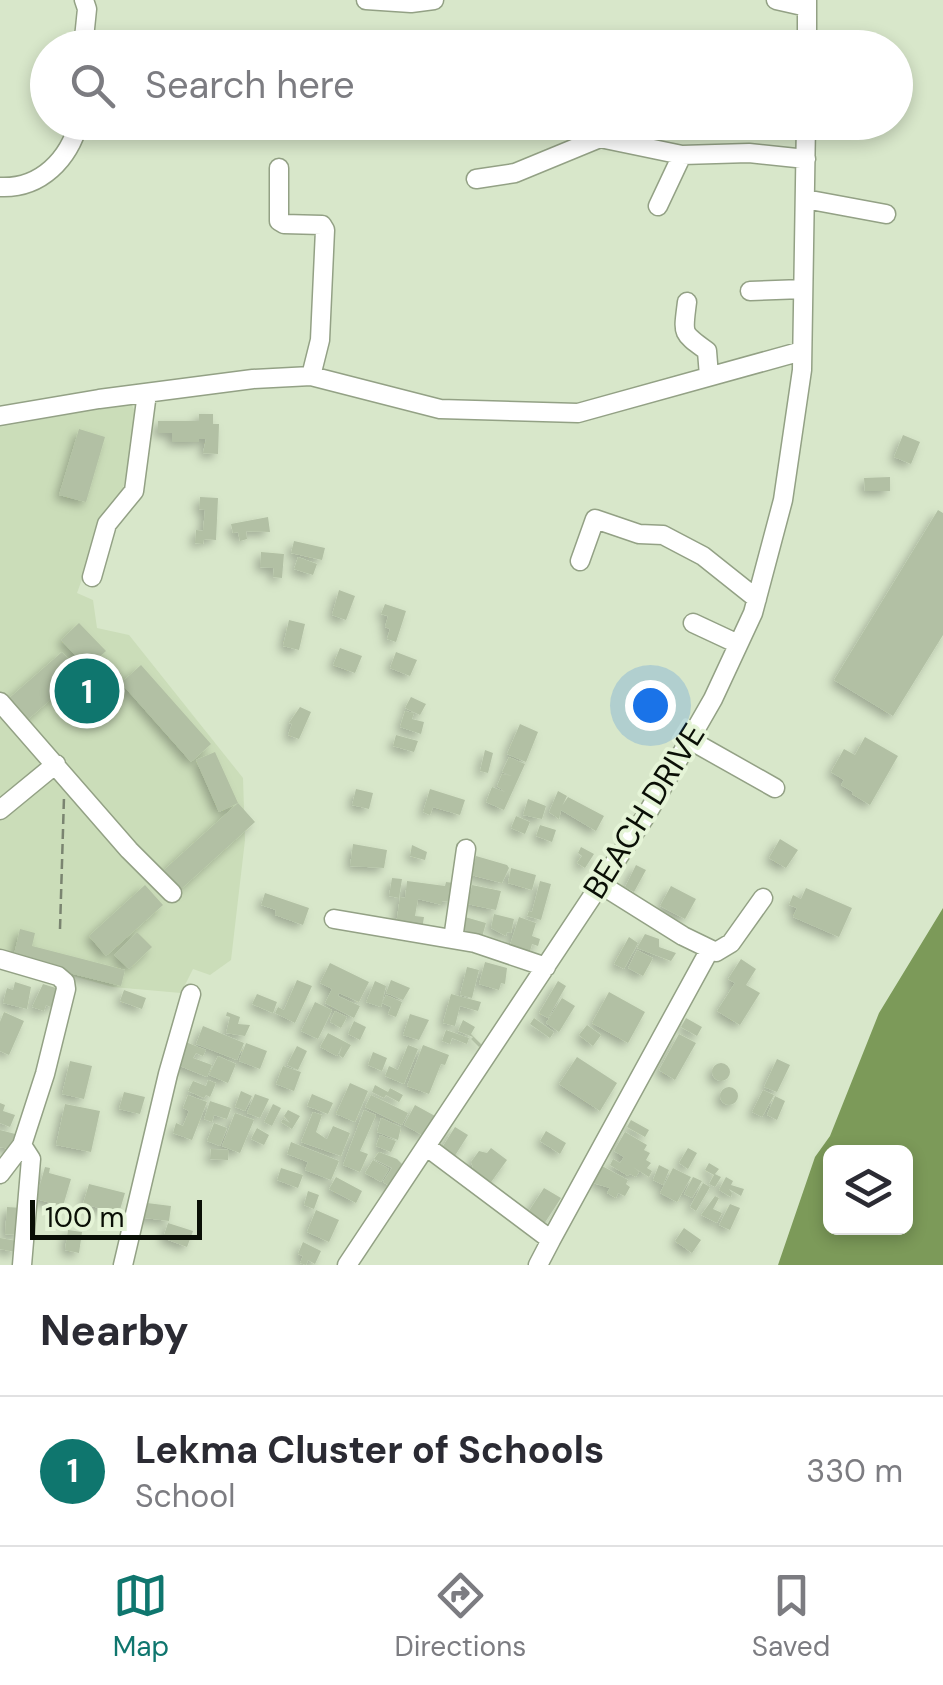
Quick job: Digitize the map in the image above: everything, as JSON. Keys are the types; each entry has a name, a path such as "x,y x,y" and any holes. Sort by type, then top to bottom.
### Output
{"street":[{"path":"83,30 84,0"},
{"path":"366,0 434,0"},
{"path":"776,0 807,3 807,30"},
{"path":"0,187 21,185 54,169 73,140"},
{"path":"476,179 516,173 595,140"},
{"path":"610,140 682,155 750,152 806,159"},
{"name":"BEACH DRIVE","path":"347,1265 647,814 690,740 757,598 790,466 802,351 806,140"},
{"path":"658,206 682,155"},
{"path":"279,168 278,221 322,224 325,230 320,340 311,376"},
{"path":"805,198 886,214"},
{"path":"750,291 804,288"},
{"path":"688,302 683,330 689,340 707,352 709,376"},
{"path":"0,416 147,393 311,376 440,409 578,414 802,351"},
{"path":"92,577 107,524 134,491 147,393"},
{"path":"580,561 595,519 639,534 663,535 703,556 757,598"},
{"path":"693,623 738,644"},
{"path":"0,702 129,850 172,892"},
{"path":"690,740 775,788"},
{"path":"0,810 60,770"},
{"path":"453,939 466,849"},
{"path":"600,884 710,951 724,949 731,943 762,898"},
{"path":"334,919 453,939 546,967"},
{"path":"538,1265 710,951"},
{"path":"0,958 66,982 45,1074 22,1145 0,1174"},
{"path":"123,1265 191,994"},
{"path":"22,1145 32,1159 22,1265"},
{"path":"427,1147 551,1240"}],"path":[{"path":"60,770 60,929"}],"shaded area":[{"path":"131,403 139,420 121,498 107,510 77,593 93,600 97,628 129,635 243,778 245,840 231,960 210,975 193,969 181,993 113,987 0,956 0,427"},
{"path":"943,908 943,1265 778,1265 815,1157 823,1146 823,1235 913,1235 913,1145 824,1145 879,1013"}],"building":[{"path":"199,414 213,414 213,424 219,424 218,454 203,453 206,439 172,442 172,433 158,433 158,421 199,421"},
{"path":"79,429 105,437 86,502 59,495"},
{"path":"903,435 920,442 911,464 894,457"},
{"path":"890,477 890,491 865,491 864,478"},
{"path":"200,497 218,498 216,540 204,539 203,544 195,543 196,530 203,531 205,510 199,509"},
{"path":"938,510 943,513 943,635 893,716 834,680"},
{"path":"268,517 270,532 246,531 247,539 240,541 238,532 233,533 231,524"},
{"path":"294,541 325,548 322,560 291,553"},
{"path":"261,552 284,554 282,578 273,577 274,568 260,567"},
{"path":"298,557 317,564 313,575 294,569"},
{"path":"339,590 355,596 346,620 332,615"},
{"path":"385,604 406,611 396,642 387,639 388,616 381,614"},
{"path":"289,620 305,624 299,650 283,646"},
{"path":"79,623 106,651 87,668 61,640"},
{"path":"340,648 362,656 355,673 333,665"},
{"path":"62,652 81,673 25,722 6,701"},
{"path":"396,652 417,660 410,676 390,668"},
{"path":"106,658 121,674 110,684 95,669"},
{"path":"141,665 211,744 191,762 121,683"},
{"path":"411,697 426,704 420,715 405,708"},
{"path":"300,707 311,712 299,739 288,735 292,724 289,723"},
{"path":"405,711 414,713 412,719 424,722 421,734 400,727"},
{"path":"520,724 538,732 526,762 507,754"},
{"path":"396,735 418,741 414,752 393,746"},
{"path":"865,737 898,756 870,805 841,785 844,780 831,772 844,749 855,755"},
{"path":"485,750 493,753 488,773 480,771"},
{"path":"215,752 238,803 219,812 196,760"},
{"path":"509,757 525,764 504,810 486,802 492,787 505,792 497,786 502,774 512,776 502,772"},
{"path":"356,789 373,793 369,809 352,805"},
{"path":"430,789 465,800 460,815 433,807 430,815 423,812"},
{"path":"558,791 567,796 562,806 568,797 604,816 596,831 561,810 559,819 549,812"},
{"path":"528,799 546,806 542,819 523,815"},
{"path":"238,803 255,822 181,889 164,870"},
{"path":"516,816 530,822 525,834 511,828"},
{"path":"540,825 556,830 552,842 536,836"},
{"path":"780,839 798,850 786,868 769,858"},
{"path":"353,844 387,850 384,868 350,866"},
{"path":"412,845 427,852 425,860 410,856"},
{"path":"581,847 594,854 585,868 577,863 582,856 578,853"},
{"path":"476,856 507,865 502,883 471,875"},
{"path":"636,865 646,870 634,892 625,887"},
{"path":"511,868 536,875 532,890 508,883"},
{"path":"392,878 402,879 399,898 389,896"},
{"path":"407,881 445,886 446,882 454,883 452,902 442,901 442,905 418,899 415,916 424,917 422,929 396,925"},
{"path":"540,881 551,884 541,920 527,916 532,912"},
{"path":"145,885 163,905 106,956 89,936"},
{"path":"472,885 501,891 496,910 467,904"},
{"path":"671,886 696,899 685,919 660,906"},
{"path":"806,888 852,908 839,937 793,917 797,908 789,905 793,895 801,899"},
{"path":"265,893 309,908 303,925 275,915 276,910 261,905"},
{"path":"494,914 514,919 511,933 506,936 491,928"},
{"path":"465,917 486,923 482,937 461,931"},
{"path":"519,917 536,923 532,936 540,939 530,951 510,945"},
{"path":"20,929 35,933 32,946 125,970 121,986 13,959"},
{"path":"137,932 152,947 129,969 114,955"},
{"path":"645,934 659,939 659,947 676,953 671,961 637,948"},
{"path":"629,937 638,943 624,969 614,964"},
{"path":"637,950 653,958 643,976 628,968"},
{"path":"741,959 756,969 746,985 760,993 740,1025 717,1011 735,983 728,979"},
{"path":"485,962 507,968 505,984 501,983 499,990 479,984"},
{"path":"330,963 369,982 359,1002 339,993 338,996 360,1006 354,1018 325,1003 332,989 320,983"},
{"path":"467,967 479,970 472,998 460,995"},
{"path":"297,980 312,986 295,1023 275,1013 278,1007 284,1010"},
{"path":"391,980 410,988 403,1000 386,993"},
{"path":"375,981 386,986 381,1007 366,1002"},
{"path":"558,981 566,986 548,1018 539,1013"},
{"path":"15,982 31,987 27,1009 3,1003 7,988 13,990"},
{"path":"43,984 59,989 53,1008 46,1005 44,1011 32,1007"},
{"path":"124,990 146,998 142,1009 120,1001"},
{"path":"609,992 645,1012 628,1043 592,1023"},
{"path":"257,994 277,1002 273,1013 252,1004"},
{"path":"451,994 481,1002 478,1011 460,1006 455,1026 443,1023"},
{"path":"386,995 402,1002 396,1017 388,1014 391,1007 382,1003"},
{"path":"562,998 575,1006 559,1032 546,1023"},
{"path":"315,1002 332,1010 318,1039 301,1031"},
{"path":"335,1011 347,1017 341,1028 330,1022"},
{"path":"4,1012 24,1021 9,1055 0,1051"},
{"path":"227,1012 240,1017 238,1024 250,1025 245,1036 226,1033 230,1017"},
{"path":"410,1014 429,1020 419,1040 403,1035"},
{"path":"534,1018 554,1032 550,1038 530,1024"},
{"path":"686,1018 702,1027 697,1036 681,1027"},
{"path":"463,1020 475,1027 471,1034 482,1045 479,1047 473,1037 458,1031"},
{"path":"354,1021 366,1027 360,1040 348,1034"},
{"path":"587,1025 601,1035 593,1046 579,1035"},
{"path":"203,1026 244,1043 237,1060 196,1044"},
{"path":"446,1030 469,1038 467,1044 452,1038 450,1044 442,1041"},
{"path":"328,1033 351,1045 343,1058 339,1055 342,1046 337,1056 320,1047"},
{"path":"679,1034 696,1043 675,1080 659,1070"},
{"path":"183,1041 206,1050 203,1056 196,1053 193,1058 212,1065 207,1077 175,1064"},
{"path":"246,1043 267,1051 260,1069 239,1061"},
{"path":"408,1045 418,1049 404,1084 385,1076 389,1066 398,1070"},
{"path":"423,1045 449,1055 445,1065 441,1064 429,1094 407,1086"},
{"path":"297,1046 307,1051 298,1070 287,1065"},
{"path":"373,1052 387,1058 382,1071 368,1065"},
{"path":"218,1056 236,1064 228,1083 209,1075"},
{"path":"577,1057 617,1083 600,1111 559,1084"},
{"path":"777,1059 790,1065 777,1092 764,1087"},
{"path":"70,1061 92,1066 84,1099 62,1094"},
{"path":"721,1063 730,1072 721,1081 712,1072"},
{"path":"283,1066 301,1072 294,1091 276,1084"},
{"path":"208,1080 216,1083 210,1097 188,1091 193,1081 206,1086"},
{"path":"350,1083 368,1091 355,1122 336,1114"},
{"path":"375,1085 403,1095 399,1102 386,1095 384,1098 372,1092"},
{"path":"729,1087 738,1096 729,1105 720,1096"},
{"path":"763,1090 774,1095 762,1117 752,1112"},
{"path":"241,1091 252,1096 245,1111 235,1107"},
{"path":"124,1092 145,1097 140,1114 119,1109"},
{"path":"255,1094 269,1099 260,1118 247,1113"},
{"path":"312,1094 333,1103 328,1114 307,1106"},
{"path":"188,1095 207,1102 192,1140 173,1133 176,1123 183,1126 189,1111 183,1108"},
{"path":"371,1095 408,1113 402,1125 365,1107"},
{"path":"775,1096 785,1101 777,1120 767,1115"},
{"path":"210,1101 231,1108 227,1119 214,1115 212,1122 204,1119"},
{"path":"0,1103 5,1105 3,1111 15,1115 10,1127 0,1123"},
{"path":"65,1104 100,1111 91,1152 56,1145"},
{"path":"273,1104 281,1108 272,1126 264,1122"},
{"path":"415,1105 435,1116 424,1136 404,1125"},
{"path":"288,1110 300,1116 292,1129 281,1122 283,1119 290,1123 284,1116"},
{"path":"364,1110 376,1115 360,1151 368,1154 360,1172 343,1165"},
{"path":"313,1112 322,1115 316,1132 325,1138 333,1126 350,1133 341,1156 301,1142"},
{"path":"235,1113 254,1120 240,1153 222,1146"},
{"path":"381,1118 401,1127 398,1140 377,1132"},
{"path":"631,1120 649,1130 645,1137 627,1127"},
{"path":"214,1123 227,1128 220,1146 207,1141"},
{"path":"455,1127 468,1135 451,1162 438,1154"},
{"path":"257,1128 269,1135 264,1145 251,1139"},
{"path":"0,1130 19,1135 14,1150 0,1147"},
{"path":"546,1131 566,1143 560,1154 540,1141"},
{"path":"625,1132 647,1145 644,1150 650,1153 646,1160 651,1163 647,1168 652,1171 649,1177 633,1167 639,1172 636,1177 628,1176 610,1165 613,1159 620,1163 624,1157 614,1151"},
{"path":"380,1135 396,1141 391,1152 376,1146"},
{"path":"291,1142 339,1161 331,1180 305,1170 308,1162 287,1154"},
{"path":"491,1148 507,1160 489,1185 470,1172 471,1162 479,1151 487,1153"},
{"path":"688,1148 697,1153 688,1169 679,1163"},
{"path":"211,1149 229,1150 228,1160 210,1159"},
{"path":"379,1152 405,1167 392,1188 383,1182 392,1168 374,1159"},
{"path":"373,1160 389,1169 381,1182 365,1173"},
{"path":"709,1163 719,1169 715,1174 721,1177 715,1187 709,1184 714,1175 705,1170"},
{"path":"659,1165 669,1170 663,1185 653,1180"},
{"path":"602,1166 628,1180 626,1184 630,1187 625,1196 618,1193 616,1198 607,1193 610,1188 593,1183"},
{"path":"45,1167 50,1168 49,1173 71,1179 63,1206 36,1199"},
{"path":"281,1168 303,1175 298,1188 277,1180"},
{"path":"673,1168 691,1177 677,1202 660,1193"},
{"path":"336,1177 362,1191 356,1203 329,1189"},
{"path":"693,1177 702,1181 692,1198 684,1194"},
{"path":"726,1177 733,1181 731,1185 744,1189 741,1196 729,1189 731,1197 719,1190"},
{"path":"703,1183 710,1187 696,1211 690,1207"},
{"path":"89,1184 125,1193 119,1213 83,1204"},
{"path":"544,1188 561,1198 542,1227 525,1217"},
{"path":"308,1191 319,1195 314,1209 304,1205"},
{"path":"715,1196 719,1198 713,1209 722,1213 717,1223 701,1215"},
{"path":"139,1202 171,1206 169,1221 137,1217"},
{"path":"730,1204 740,1208 730,1230 719,1225"},
{"path":"7,1207 23,1208 21,1235 5,1234"},
{"path":"316,1210 339,1220 329,1242 307,1232"},
{"path":"168,1223 193,1231 187,1247 163,1238"},
{"path":"684,1228 701,1240 692,1253 675,1241"},
{"path":"68,1230 82,1232 79,1253 65,1250"},
{"path":"0,1238 17,1241 15,1252 0,1249"},
{"path":"303,1242 321,1251 315,1264 308,1260 306,1265 300,1263 303,1256 298,1254"}],"place":[{"name":"Lekma Cluster of Schools","path":"87,691"}]}
